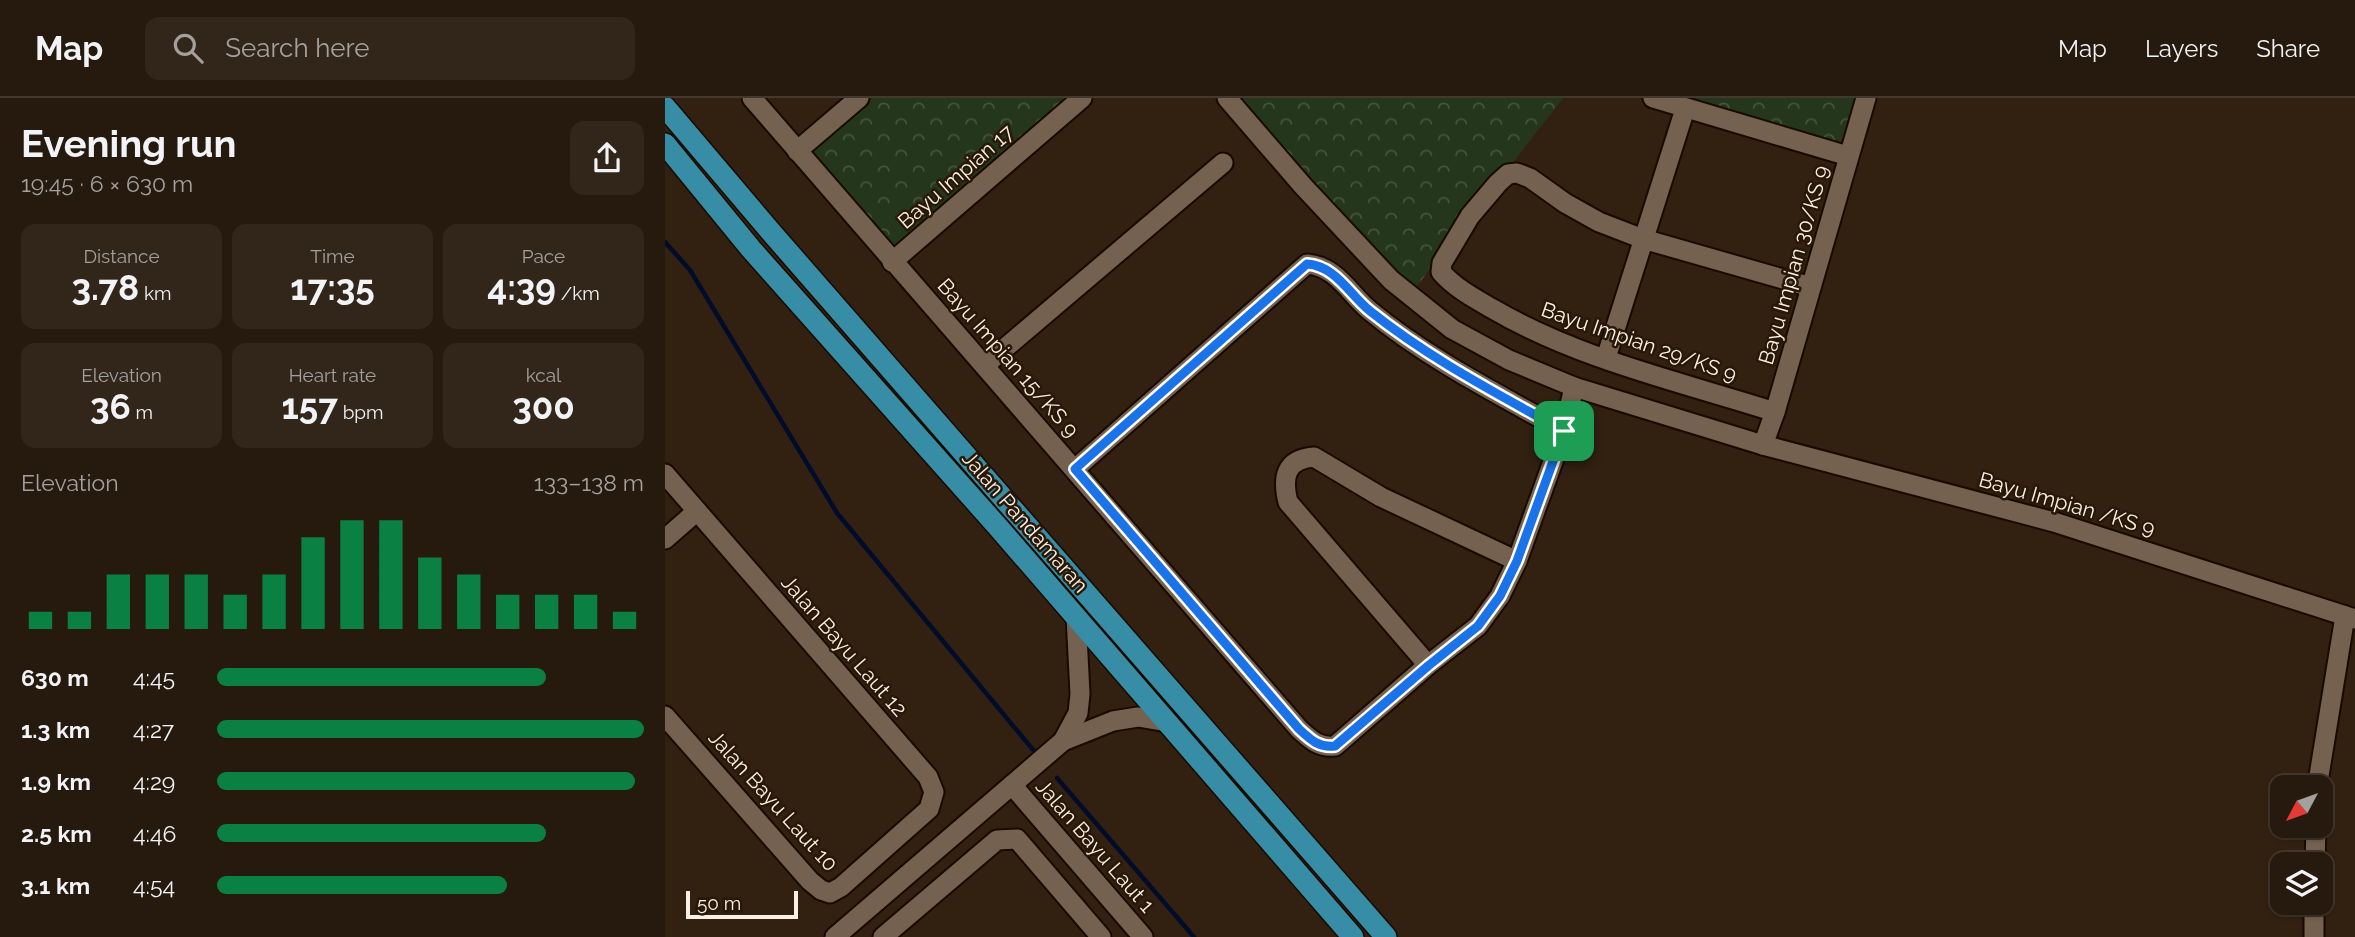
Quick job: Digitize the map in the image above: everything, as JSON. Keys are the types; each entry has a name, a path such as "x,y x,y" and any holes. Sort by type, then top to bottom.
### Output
{"main road":[{"name":"Jalan Pandamaran","path":"665,107 1386,937"},
{"name":"Jalan Pandamaran","path":"665,144 751,249 1076,616 1353,937"}],"street":[{"name":"Bayu Impian 15/KS 9","path":"752,98 892,262 1314,743 1325,748 1335,746 1428,666"},
{"path":"797,151 859,98"},
{"name":"Bayu Impian 17","path":"892,262 1082,98"},
{"name":"Bayu Impian /KS 9","path":"1227,98 1303,186 1391,280 1453,329 1509,360 1574,387 1763,444 2054,522 2350,617"},
{"path":"1653,98 1848,156"},
{"name":"Bayu Impian 30/KS 9","path":"1763,444 1775,412 1866,98"},
{"path":"1605,358 1685,109"},
{"path":"985,365 1223,163"},
{"name":"Bayu Impian 29/KS 9","path":"1643,239 1599,222 1565,203 1530,178 1517,173 1508,174 1471,215 1442,263 1441,272 1451,283 1514,321 1562,343 1775,412"},
{"path":"1643,239 1811,287"},
{"path":"1075,469 1307,264 1329,270 1369,310 1428,354 1564,431"},
{"path":"1517,561 1381,497 1314,457 1301,458 1288,470 1283,485 1287,502 1428,666 1478,626 1500,596 1517,561 1564,431 1574,387"},
{"name":"Jalan Bayu Laut 12","path":"665,474 928,777 934,792 929,809 884,848"},
{"path":"665,539 697,511"},
{"path":"1063,741 1078,713 1080,694 1076,616"},
{"path":"2320,775 2350,617"},
{"name":"Jalan Bayu Laut 10","path":"665,716 810,881 821,890 830,893 841,887 884,848"},
{"path":"835,937 1063,741 1113,721 1138,718 1167,722"},
{"name":"Jalan Bayu Laut 1","path":"1011,785 1143,937"},
{"path":"883,937 997,840 1017,839 1099,935 1121,912"},
{"path":"923,862 946,883"},
{"path":"2313,937 2314,915"}],"green space":[{"path":"857,98 1082,98 892,262 797,151"},
{"path":"1227,98 1563,98 1410,295"},
{"path":"1694,98 1866,98 1848,156"}],"waterway":[{"path":"665,242 690,270 837,513 1034,751"},
{"path":"1057,778 1194,937"}],"route":[{"path":"1307,264 1329,270 1369,310 1428,354 1564,431 1517,561 1500,596 1478,626 1335,746 1325,748 1314,743 1299,729 1075,469 1307,264"}]}
